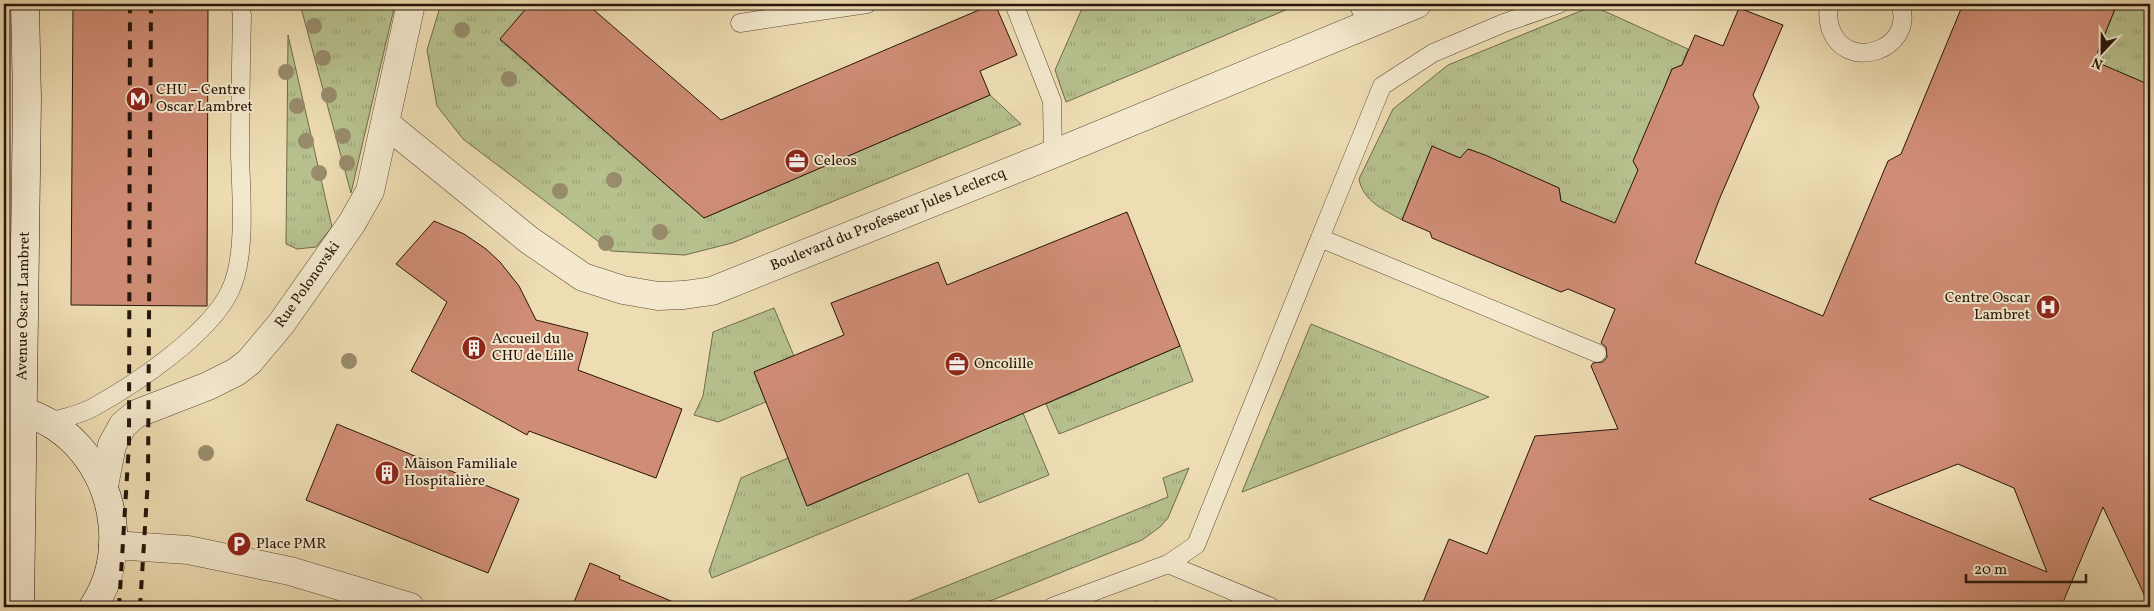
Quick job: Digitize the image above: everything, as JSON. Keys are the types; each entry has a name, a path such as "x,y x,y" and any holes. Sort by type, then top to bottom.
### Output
{"street":[{"name":"Avenue Oscar Lambret","path":"20,607 14,408 27,98 26,4"},
{"name":"Rue Polonovski","path":"104,486 115,437 128,420 136,414 208,386 236,372 249,362 270,339 352,223 370,192 411,4"},
{"name":"Boulevard du Professeur Jules Leclercq","path":"385,122 529,240 583,277 623,290 658,296 684,295 712,291 1053,154 1363,14 1417,4"},
{"path":"14,408 49,422 76,444 87,456 104,486 112,515 113,544 108,576 93,607"},
{"path":"113,544 188,550 290,571 410,607"}],"lane":[{"path":"49,422 91,408 162,362 211,320 231,291 237,267 241,229 240,89 242,15 240,4"},
{"path":"740,23 868,4"},
{"path":"1014,4 1052,102 1053,154"},
{"path":"1052,607 1168,564 1196,545 1382,86 1433,53 1504,23 1559,4"},
{"path":"1823,5 1832,33 1840,44 1856,52 1874,52 1889,44 1899,30 1902,19 1900,4"},
{"path":"1320,238 1597,353"},
{"path":"1168,564 1271,607"}],"green space":[{"path":"300,4 395,4 351,193"},
{"path":"441,4 530,4 500,40 704,218 990,95 1021,124 732,243 685,255 611,251 463,139 437,106 427,50"},
{"path":"1084,4 1300,4 1066,102 1055,70"},
{"path":"1963,4 2003,4 2101,44 2117,4 2150,4 2150,80 2145,83 1961,7"},
{"path":"1593,6 1688,49 1682,65 1672,69 1665,86 1669,95 1634,161 1638,170 1625,230 1561,201 1559,188 1469,149 1460,158 1432,147 1402,220 1370,199 1361,187 1359,179 1393,109 1448,65"},
{"path":"288,35 332,227 316,247 297,249 286,244"},
{"path":"774,308 794,356 754,372 766,402 718,422 694,415 703,396 713,332"},
{"path":"1311,324 1489,397 1242,492"},
{"path":"1180,346 1193,381 1059,434 1046,404"},
{"path":"1023,413 1049,475 979,503 968,473 712,578 709,571 741,478 788,458 808,506"},
{"path":"1189,468 1168,518 1160,527 1142,540 975,607 894,607 1168,497 1163,478"},
{"path":"1157,601 1179,607 1130,607 1132,606"}],"building":[{"path":"73,4 208,4 207,306 71,305"},
{"path":"530,4 587,4 721,120 993,4 995,4 1017,55 980,71 990,95 704,218 500,39"},
{"name":"Centre Oscar Lambret","path":"1963,4 2117,4 2094,61 2150,85 2150,607 2103,507 2061,607 1421,607 1449,539 1487,554 1535,436 1618,429 1591,366 1593,363 1603,362 1607,357 1606,347 1601,343 1615,309 1568,289 1561,292 1432,238 1430,232 1402,220 1432,146 1460,158 1468,149 1485,155 1559,188 1561,201 1615,223 1638,170 1633,161 1672,69 1682,65 1695,35 1723,46 1739,8 1783,25 1753,95 1759,107 1719,200 1695,263 1823,316 1888,161 1901,154","holes":["1958,464 2014,488 2047,572 1869,499"]},
{"name":"Oncolille","path":"1127,212 1180,346 807,506 754,372 844,335 831,303 938,262 947,285"},
{"name":"Accueil du CHU de Lille","path":"434,221 464,234 486,249 500,262 519,286 536,320 588,333 578,370 682,409 656,478 529,431 527,435 411,371 447,302 396,264"},
{"name":"Maison Familiale Hospitalière","path":"337,424 519,499 488,573 306,500"},
{"path":"590,563 620,576 619,579 685,607 572,607"}],"railway":[{"path":"119,607 129,444 130,4"},
{"path":"140,607 148,479 151,4"}],"place":[{"name":"CHU – Centre Oscar Lambret","path":"138,99"},
{"name":"Celeos","path":"797,161"},
{"name":"Centre Oscar Lambret","path":"2048,307"},
{"name":"Accueil du CHU de Lille","path":"474,348"},
{"name":"Oncolille","path":"957,364"},
{"name":"Maison Familiale Hospitalière","path":"387,473"},
{"name":"Place PMR","path":"239,544"}]}
